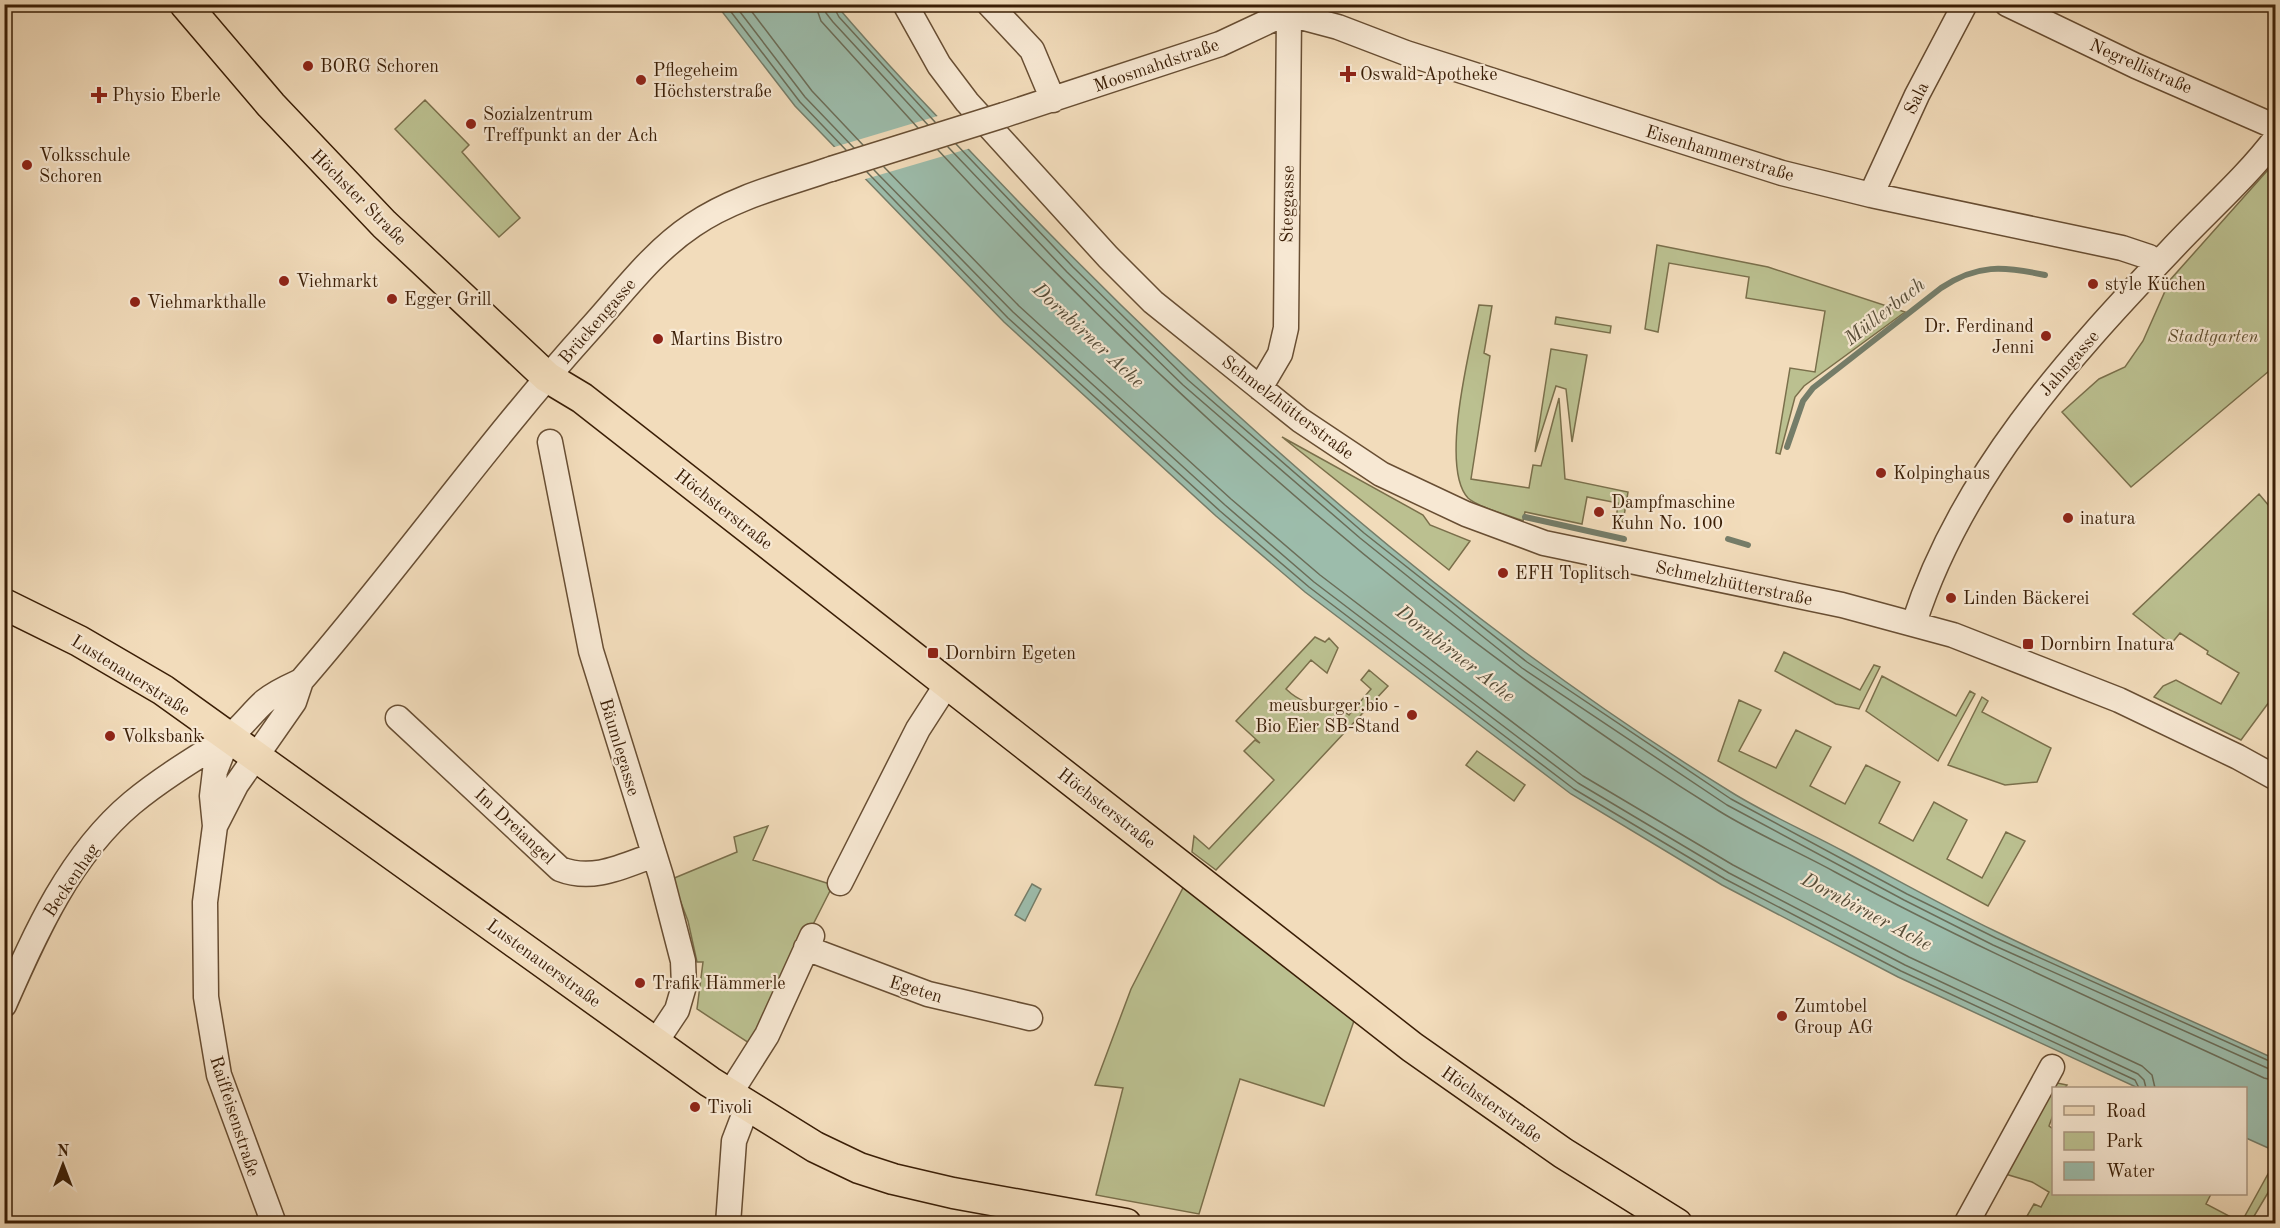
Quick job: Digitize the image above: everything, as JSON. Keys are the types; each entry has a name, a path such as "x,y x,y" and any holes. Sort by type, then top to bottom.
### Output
{"main road":[{"name":"Höchster Straße","path":"185,4 324,163 384,224 547,377"},
{"name":"Höchsterstraße","path":"547,377 582,398 1429,1059 1563,1153 1677,1224"},
{"name":"Lustenauerstraße","path":"4,604 79,641 163,690 655,1043 738,1101 815,1148 859,1168 893,1179 953,1193 1126,1224"}],"street":[{"name":"Schmelzhütterstraße","path":"905,4 939,65 967,102 1101,249 1153,302 1300,420 1381,474 1466,514 1544,543 1802,596 1914,623 2001,652 2119,700 2238,757 2276,778"},
{"path":"989,4 1032,51 1053,100"},
{"name":"Sala","path":"1871,195 1917,95 1965,4"},
{"name":"Negrellistraße","path":"2007,4 2136,66 2276,127"},
{"name":"Steggasse","path":"1260,388 1280,354 1286,328 1296,9"},
{"name":"Moosmahdstraße","path":"1004,116 1220,44 1296,9"},
{"name":"Eisenhammerstraße","path":"1296,9 1406,53 1719,153 1871,195 2122,248 2149,257 2158,263"},
{"name":"Brückengasse","path":"254,757 294,702 301,681 423,534 547,377 640,271 686,230 728,206 831,169 1004,116"},
{"name":"Jahngasse","path":"1914,623 1944,546 1991,465 2036,401 2158,263 2255,164 2276,138"},
{"name":"Bäumlegasse","path":"550,442 591,651 681,950 684,986 677,1010 655,1043"},
{"name":"Brückengasse","path":"228,738 275,693 301,681"},
{"path":"840,883 918,729 947,684"},
{"name":"Im Dreiangel","path":"398,718 561,869 574,874 601,873 654,855"},
{"name":"Raiffeisenstraße","path":"228,738 215,771 212,796 215,826 204,933 207,1015 216,1064 229,1106 274,1224"},
{"name":"Beckenhag","path":"4,1005 32,942 58,894 89,848 132,804 205,749 228,738"},
{"name":"Raiffeisenstraße","path":"215,826 236,785 254,757"},
{"name":"Egeten","path":"738,1101 809,942 928,994 1030,1018"},
{"path":"1966,1224 2052,1067"},
{"path":"728,1224 738,1101"}],"green space":[{"path":"425,100 469,145 462,152 520,218 499,237 395,129"},
{"name":"Stadtgarten","path":"2275,162 2275,366 2131,487 2062,412 2099,379 2125,367 2143,341 2170,280"},
{"path":"1657,245 1768,267 1905,312 1804,386 1795,397 1780,454 1776,453 1790,368 1815,372 1825,311 1746,298 1749,277 1669,263 1658,332 1645,329"},
{"path":"1479,305 1492,306 1484,353 1490,356 1471,479 1529,488 1533,465 1541,466 1559,398 1565,479 1628,492 1623,522 1616,521 1618,503 1587,497 1582,524 1525,512 1523,521 1486,508 1468,498 1460,482 1456,460 1457,434 1464,375"},
{"path":"1556,317 1611,326 1610,333 1555,324"},
{"path":"1551,349 1587,355 1572,442 1566,389 1556,386 1535,452"},
{"path":"1282,437 1423,515 1430,525 1470,541 1449,570"},
{"path":"2259,494 2275,513 2275,694 2241,740 2154,697 2163,686 2176,680 2221,704 2239,673 2207,654 2208,651 2180,633 2171,644 2133,614"},
{"path":"1315,637 1325,642 1329,638 1338,648 1327,673 1311,660 1286,689 1295,696 1303,701 1333,707 1349,715 1371,689 1361,680 1369,670 1388,686 1216,870 1192,852 1194,836 1209,849 1274,780 1244,751 1255,740 1260,743 1236,721"},
{"path":"1784,652 1860,690 1874,665 1880,667 1859,709 1836,704 1775,671"},
{"path":"1882,676 1956,716 1970,691 1975,694 1938,761 1866,711"},
{"path":"1982,697 1988,701 1982,712 2051,748 2037,782 2005,785 1948,765"},
{"path":"1739,700 1761,710 1739,751 1776,768 1796,730 1831,747 1810,786 1845,804 1866,765 1900,782 1879,823 1913,841 1934,802 1967,820 1947,859 1982,878 2006,832 2025,841 1988,906 1718,761"},
{"path":"1477,751 1525,785 1514,801 1466,765"},
{"path":"768,826 753,860 833,885 752,1045 697,1009 703,962 697,962 688,921 672,879 737,852 734,837"},
{"path":"1184,886 1355,1018 1324,1106 1240,1079 1199,1214 1096,1195 1123,1088 1095,1085 1131,989"},
{"path":"2057,1083 2067,1085 2066,1087 2052,1087 2052,1118 2049,1126 2052,1128 2052,1195 2210,1195 2206,1204 2231,1217 2228,1222 2231,1223 2023,1223 2034,1204 2041,1207 2049,1192 2032,1182 2002,1173 2053,1085"},
{"path":"2268,1174 2275,1181 2250,1223 2241,1223"}],"water":[{"name":"Dornbirner Ache","path":"717,5 836,5 1014,197 1179,361 1265,440 1444,591 1633,729 1744,800 1956,912 2275,1059 2275,1151 2247,1138 2247,1087 2136,1087 1898,977 1722,885 1571,794 1305,592 1216,516 1004,322 795,106"},
{"path":"1032,884 1041,889 1025,921 1015,915"}],"pier":[{"path":"941,115 971,148 862,180 831,148"}],"waterway":[{"name":"Müllerbach","path":"1787,447 1803,401 1813,388 1941,288 1967,275 1991,269 2045,275"},
{"name":"Müllerbach","path":"1525,517 1624,539"},
{"name":"Müllerbach","path":"1728,539 1748,545"}],"place":[{"name":"BORG Schoren","path":"308,66"},
{"name":"Oswald-Apotheke","path":"1348,74"},
{"name":"Pflegeheim Höchsterstraße","path":"641,80"},
{"name":"Physio Eberle","path":"99,95"},
{"name":"Sozialzentrum Treffpunkt an der Ach","path":"471,124"},
{"name":"Volksschule Schoren","path":"27,165"},
{"name":"Viehmarkt","path":"284,281"},
{"name":"style Küchen","path":"2093,284"},
{"name":"Egger Grill","path":"392,299"},
{"name":"Viehmarkthalle","path":"135,302"},
{"name":"Dr. Ferdinand Jenni","path":"2046,336"},
{"name":"Martins Bistro","path":"658,339"},
{"name":"Kolpinghaus","path":"1881,473"},
{"name":"Dampfmaschine Kuhn No. 100","path":"1599,512"},
{"name":"inatura","path":"2068,518"},
{"name":"EFH Toplitsch","path":"1503,573"},
{"name":"Linden Bäckerei","path":"1951,598"},
{"name":"Dornbirn Inatura","path":"2028,644"},
{"name":"Dornbirn Egeten","path":"933,653"},
{"name":"meusburger.bio - Bio Eier SB-Stand","path":"1412,715"},
{"name":"Volksbank","path":"110,736"},
{"name":"Trafik Hämmerle","path":"640,983"},
{"name":"Zumtobel Group AG","path":"1782,1016"},
{"name":"Tivoli","path":"695,1107"}]}
